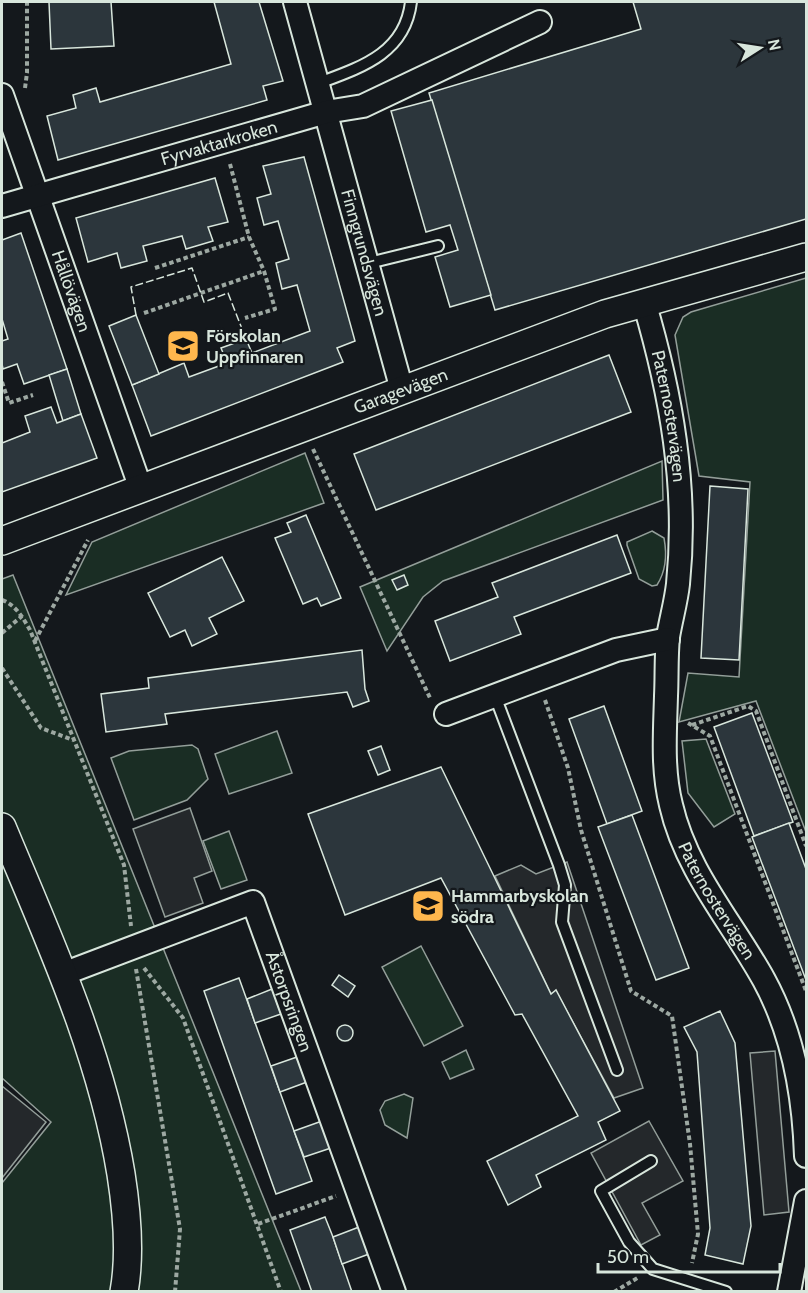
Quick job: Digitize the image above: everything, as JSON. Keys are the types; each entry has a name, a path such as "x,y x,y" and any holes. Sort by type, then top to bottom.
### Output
{"street":[{"path":"295,2 326,112 363,106 540,22"},
{"name":"Hållövägen","path":"13,95 37,196 141,489"},
{"name":"Fyrvaktarkroken","path":"2,206 326,112"},
{"name":"Finngrundsvägen","path":"326,112 402,390"},
{"name":"Garagevägen","path":"2,541 402,390 644,302 687,293 807,257"},
{"name":"Paternostervägen","path":"644,302 659,354 676,442 681,527 678,584 668,639 665,714 667,782 680,835 695,871 765,983 782,1024 796,1065 807,1156"},
{"path":"446,714 616,650 668,639"},
{"path":"2,826 91,1049 115,1141 127,1212 124,1292"},
{"name":"Åstorpsringen","path":"63,974 253,902 355,1190 394,1292"},
{"path":"789,1292 807,1201"}],"lane":[{"path":"319,83 358,69 388,49 409,20 411,2"},
{"path":"369,263 438,246"},
{"path":"495,696 559,865 565,885 562,922 617,1070"},
{"path":"651,1161 601,1191 629,1242 653,1269 726,1292"},
{"path":"685,1292 689,1279"}],"path":[{"path":"13,95 27,73 27,2"},
{"path":"225,143 249,237 264,271 275,309 245,318"},
{"path":"155,268 249,237"},
{"path":"144,314 264,271"},
{"path":"2,382 9,403 33,395"},
{"path":"314,453 432,703 446,714"},
{"path":"35,642 88,540"},
{"path":"2,600 8,602 22,616 35,642 124,865 129,913"},
{"path":"2,633 22,616"},
{"path":"2,668 41,728 73,740"},
{"path":"538,679 568,768 580,830 631,991 672,1016 690,1144 698,1234 689,1279"},
{"path":"692,725 748,706 756,711 807,846"},
{"path":"665,714 692,725 710,736 807,991"},
{"path":"141,964 183,1018 281,1292"},
{"path":"136,967 180,1229 175,1292"},
{"path":"258,1224 355,1190"},
{"path":"614,1292 653,1269"}],"green space":[{"path":"806,278 806,832 756,701 679,722 688,673 739,677 750,482 699,476 675,335 683,317 691,312"},
{"path":"305,453 324,503 66,595 92,542"},
{"path":"662,461 663,500 443,581 423,597 387,651 360,587"},
{"path":"652,531 664,538 665,556 660,580 657,585 652,586 639,579 627,542"},
{"path":"13,575 301,1291 2,1291 2,1183 51,1122 2,1078 2,579"},
{"path":"277,731 292,773 229,794 215,754"},
{"path":"706,739 735,814 714,827 688,793 682,741"},
{"path":"192,745 198,749 208,779 187,800 134,820 111,758 129,751"},
{"path":"229,831 247,880 221,889 203,841"},
{"path":"421,946 463,1026 424,1046 382,967"},
{"path":"466,1050 474,1069 450,1079 442,1062"},
{"path":"404,1094 413,1098 407,1138 385,1125 380,1110 385,1101"}],"shaded area":[{"path":"190,808 212,871 194,878 203,903 165,917 133,829"},
{"path":"567,862 643,1088 614,1098 556,991 551,994 495,876 521,865 536,874"},
{"path":"775,1051 789,1212 764,1215 750,1053"},
{"path":"2,1086 46,1122 2,1178"},
{"path":"649,1121 683,1181 642,1203 660,1235 641,1245 591,1153"}],"building":[{"path":"49,2 111,2 114,46 51,49"},
{"path":"214,2 259,2 283,81 263,86 267,100 58,160 47,116 76,108 73,95 96,88 100,102 231,64"},
{"path":"633,2 806,2 806,219 495,310 429,93 641,29"},
{"path":"432,100 491,295 450,307 435,257 458,250 450,225 426,232 391,111"},
{"path":"304,157 355,341 337,348 343,362 151,436 132,385 184,363 189,377 227,363 221,348 246,339 252,353 310,331 297,285 282,289 276,263 289,259 278,221 264,225 257,198 271,194 263,166"},
{"path":"215,178 228,222 208,227 213,241 186,249 182,236 143,246 147,261 121,268 117,253 88,262 76,218"},
{"path":"21,233 67,369 24,384 17,364 3,369 2,364 2,341 8,339 2,319 2,240"},
{"path":"136,315 159,374 132,385 109,326"},
{"path":"609,355 631,412 376,510 354,454"},
{"path":"67,369 81,414 63,421 49,375"},
{"path":"51,407 57,423 81,414 97,458 2,492 2,443 30,432 25,416"},
{"path":"710,486 748,489 739,660 701,658"},
{"path":"306,515 341,598 321,606 317,598 303,604 275,538 291,532 287,523"},
{"path":"617,535 631,573 514,617 521,634 450,661 435,621 498,597 492,583"},
{"path":"222,557 244,601 209,618 217,634 192,646 185,630 170,637 148,593"},
{"path":"404,575 408,585 397,590 392,580"},
{"path":"362,650 365,689 369,701 353,707 347,692 165,714 167,724 106,732 101,694 149,688 148,678"},
{"path":"604,706 642,811 607,824 569,719"},
{"path":"752,713 793,822 754,836 714,727"},
{"path":"381,746 390,770 378,775 368,751"},
{"path":"441,767 551,994 556,990 620,1111 598,1122 606,1140 536,1175 541,1187 508,1205 487,1161 578,1116 522,1014 515,1015 441,878 345,915 308,814"},
{"path":"632,815 689,968 656,980 598,827"},
{"path":"789,823 806,869 806,980 752,837"},
{"path":"339,975 355,986 348,997 332,985"},
{"path":"239,978 312,1181 276,1194 204,991"},
{"path":"272,989 281,1014 255,1023 247,999"},
{"path":"720,1011 735,1043 751,1226 743,1264 705,1255 710,1228 697,1052 684,1027"},
{"path":"345,1025 353,1033 345,1041 337,1033"},
{"path":"297,1057 307,1082 280,1092 271,1066"},
{"path":"322,1121 331,1148 304,1157 294,1131"},
{"path":"325,1217 352,1292 312,1292 290,1230"},
{"path":"359,1227 369,1254 342,1264 333,1237"}],"fence":[{"path":"136,315 131,287 192,268 204,302 228,293 246,339"}],"place":[{"name":"Förskolan Uppfinnaren","path":"183,346"},
{"name":"Hammarbyskolan södra","path":"428,906"}]}
